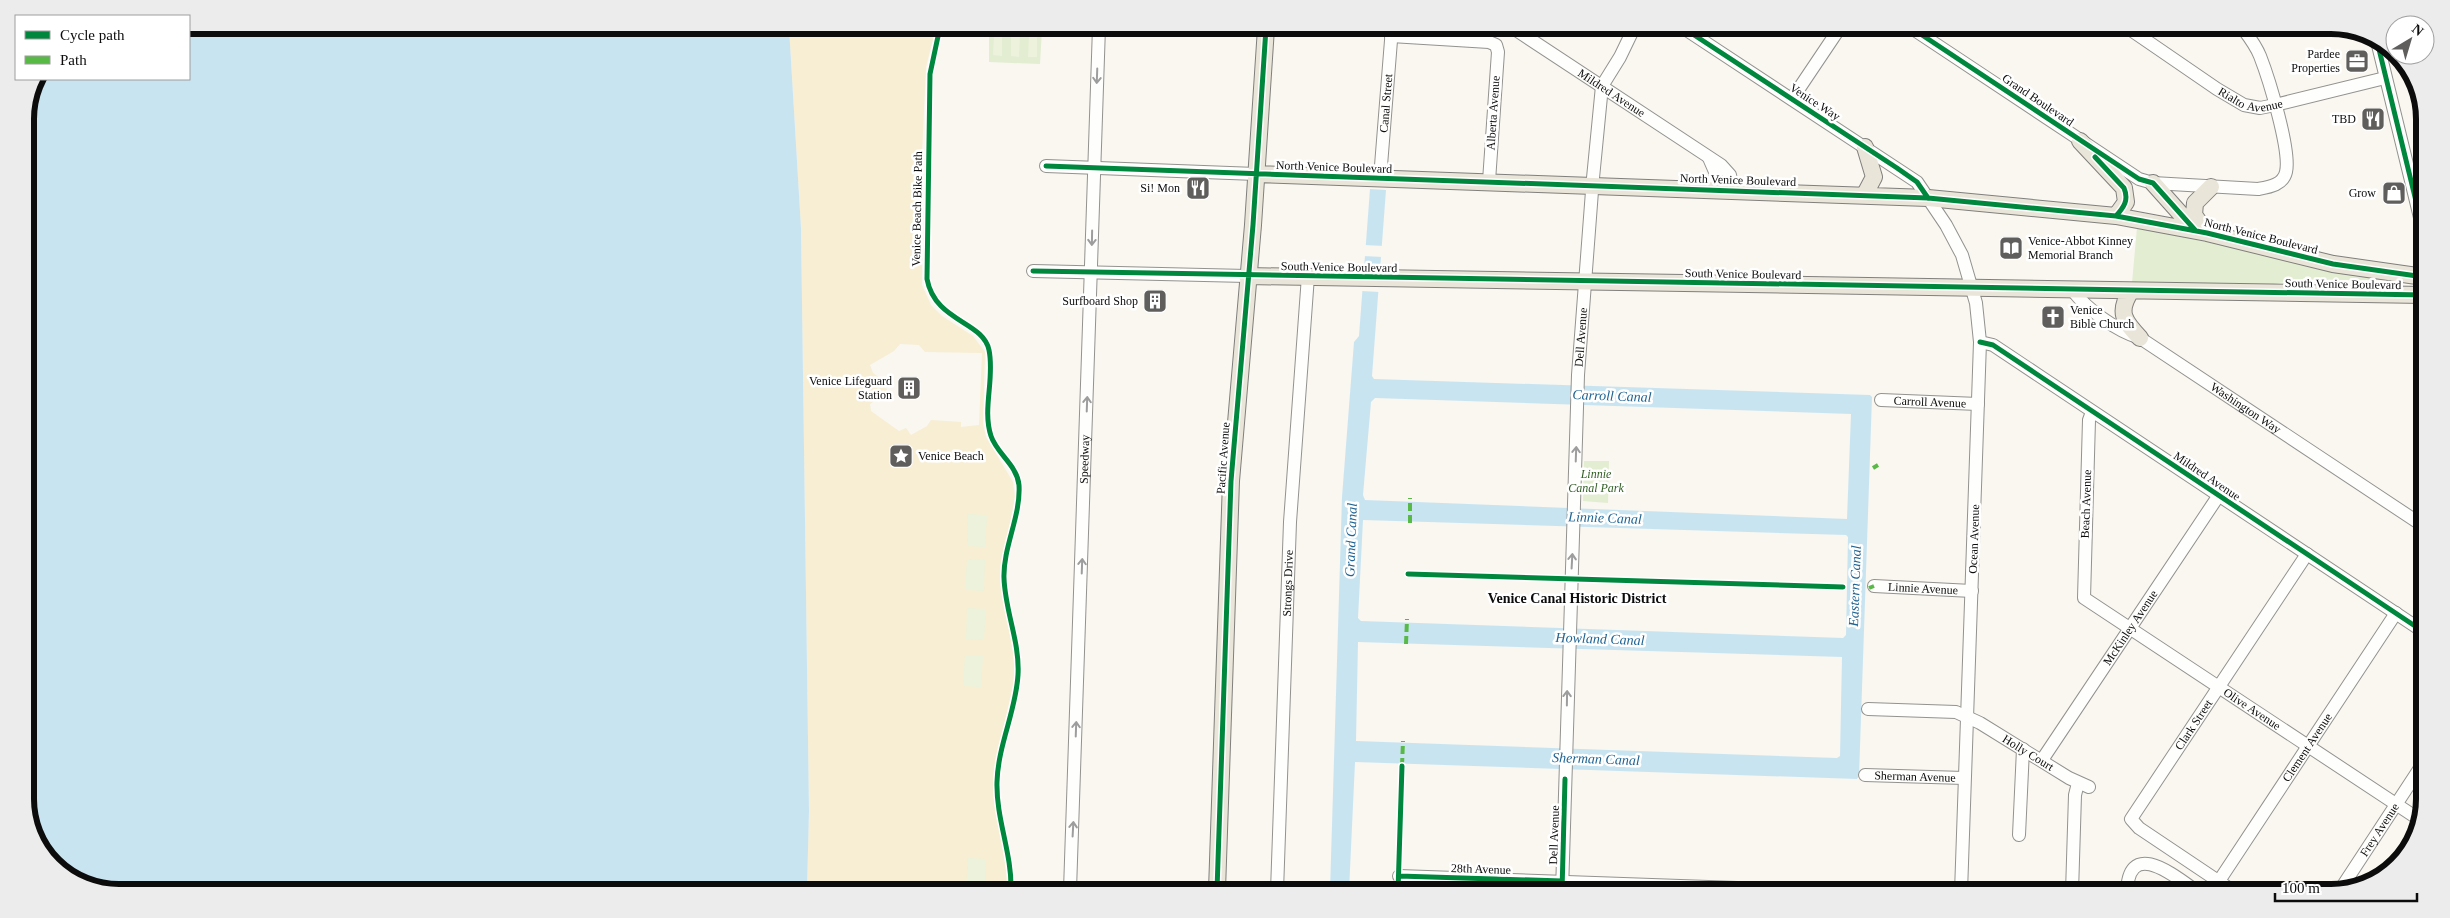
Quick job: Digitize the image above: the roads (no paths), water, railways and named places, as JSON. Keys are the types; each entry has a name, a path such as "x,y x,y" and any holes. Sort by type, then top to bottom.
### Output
{"main road":[{"name":"Pacific Avenue","path":"1217,884 1230,491 1266,34"},
{"path":"2080,141 2124,188 2126,202 2116,216"},
{"path":"1865,147 1874,177 1865,194"},
{"name":"North Venice Boulevard","path":"1256,174 1865,194 1928,198 2116,216 2201,232 2334,264 2416,276"},
{"path":"2153,184 2201,232"},
{"path":"2201,232 2194,212 2195,203 2211,187"},
{"name":"South Venice Boulevard","path":"1247,276 2131,292 2416,295"},
{"path":"2131,292 2124,303 2124,318 2140,338"}],"street":[{"name":"Speedway","path":"1070,884 1099,34"},
{"name":"Canal Street","path":"1380,178 1392,34"},
{"name":"Alberta Avenue","path":"1411,34 1489,42 1496,45 1498,52 1489,181"},
{"name":"Mildred Avenue","path":"1522,34 1726,170 1734,190"},
{"path":"1602,86 1620,57 1631,34"},
{"name":"Venice Way","path":"1694,34 1917,182 1928,198"},
{"path":"1792,99 1836,34"},
{"name":"Grand Boulevard","path":"1920,34 2080,141 2139,179 2153,184 2258,189 2273,187 2281,181 2286,173 2287,155 2275,105"},
{"name":"Rialto Avenue","path":"2137,34 2217,89 2244,105 2260,108 2385,78"},
{"path":"2246,34 2260,56 2275,105"},
{"path":"2379,49 2416,202"},
{"name":"Dell Avenue","path":"1562,884 1578,382 1592,186 1602,86"},
{"path":"1709,158 1716,174 1712,190"},
{"name":"North Venice Boulevard","path":"1046,166 1256,174"},
{"name":"Ocean Avenue","path":"1928,198 1962,254 1973,288 1980,342 1961,884"},
{"name":"South Venice Boulevard","path":"1033,271 1247,276"},
{"name":"Strongs Drive","path":"1277,884 1290,522 1308,276"},
{"name":"Washington Way","path":"2072,290 2083,305 2130,335 2140,338 2416,521"},
{"name":"Mildred Avenue","path":"1980,342 1993,345 2416,627"},
{"name":"Carroll Avenue","path":"1881,400 1978,404"},
{"name":"Beach Avenue","path":"2084,598 2089,420 2092,412"},
{"name":"McKinley Avenue","path":"2042,760 2219,495"},
{"name":"Clark Street","path":"2219,881 2140,828 2131,819 2307,554"},
{"name":"Linnie Avenue","path":"1874,586 1972,591"},
{"name":"Olive Avenue","path":"2084,598 2415,817"},
{"name":"Clement Avenue","path":"2219,881 2396,613"},
{"name":"Holly Court","path":"1868,709 1956,712 2023,748 2083,785 2075,795 2072,884"},
{"path":"2019,836 2023,748"},
{"name":"Frey Avenue","path":"2344,883 2416,774"},
{"name":"Sherman Avenue","path":"1865,775 1964,778"},
{"path":"2127,884 2129,874 2135,867 2145,863 2157,865 2186,884"},
{"name":"28th Avenue","path":"1399,876 1447,884"},
{"path":"2219,881 2223,884"}],"water":[{"path":"190,34 789,34 801,228 809,811 807,884 108,884 91,880 81,875 59,859 51,851 40,832 34,805 34,119 35,102 43,80 190,80"},
{"path":"1370,189 1386,190 1372,376 1374,379 1870,395 1872,397 1859,776 1857,779 1355,762 1349,884 1330,884 1342,497 1354,342 1359,336","holes":["1375,398 1851,414 1847,519 1365,500 1363,495 1371,402","1363,520 1846,535 1848,537 1846,635 1843,638 1361,621 1358,618","1358,642 1842,657 1840,756 1837,758 1356,741"]}],"place":[{"name":"Pardee Properties","path":"2357,61"},
{"name":"TBD","path":"2373,119"},
{"name":"Si! Mon","path":"1198,188"},
{"name":"Grow","path":"2394,193"},
{"name":"Venice-Abbot Kinney Memorial Branch","path":"2011,248"},
{"name":"Surfboard Shop","path":"1155,301"},
{"name":"Venice Bible Church","path":"2053,317"},
{"name":"Venice Lifeguard Station","path":"909,388"},
{"name":"Venice Beach","path":"901,456"}],"district":[{"name":"Venice Canal Historic District","path":"1577,598"}],"water label":[{"name":"Carroll Canal","path":"1612,396"},
{"name":"Linnie Canal","path":"1605,518"},
{"name":"Grand Canal","path":"1351,540"},
{"name":"Eastern Canal","path":"1855,586"},
{"name":"Howland Canal","path":"1600,639"},
{"name":"Sherman Canal","path":"1596,759"}],"park label":[{"name":"Linnie Canal Park","path":"1596,481"}]}
